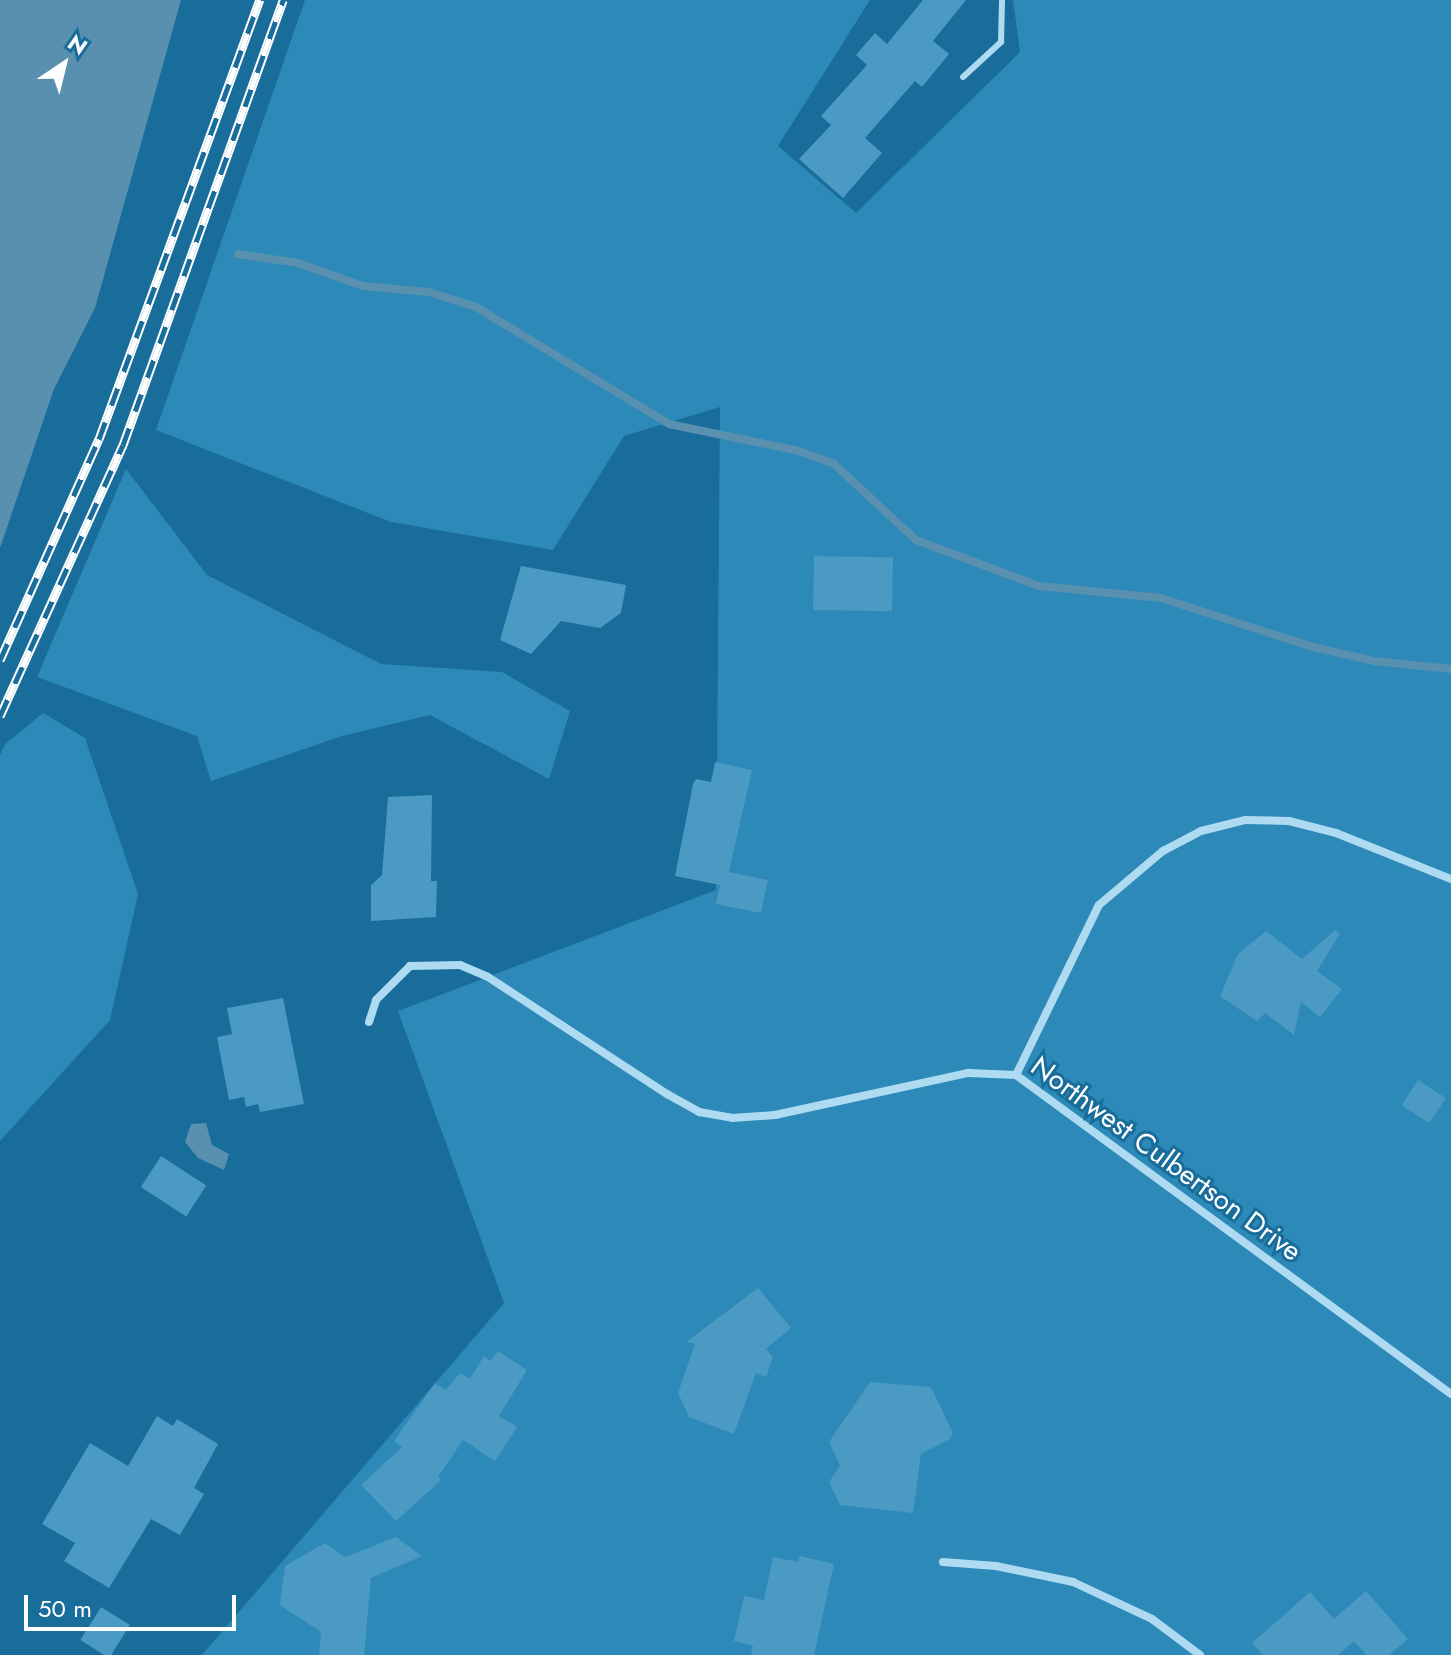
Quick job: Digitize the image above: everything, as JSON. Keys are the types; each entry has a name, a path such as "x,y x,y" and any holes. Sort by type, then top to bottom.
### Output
{"street":[{"path":"1016,1075 1099,905 1163,851 1201,831 1245,820 1289,821 1336,833 1451,879"},
{"name":"Northwest Culbertson Drive","path":"369,1022 376,1000 410,966 460,965 488,977 667,1094 699,1112 732,1118 775,1115 968,1073 1016,1075 1451,1394"},
{"path":"943,1562 996,1566 1073,1582 1152,1619 1200,1655"}],"lane":[{"path":"963,77 1001,42 1002,0"}],"shaded area":[{"path":"0,0 181,0 95,308 54,389 0,548"},
{"path":"305,0 870,0 778,146 856,213 1020,52 1013,0 1451,0 1451,1655 202,1655 504,1303 398,1011 716,890 720,407 624,436 553,550 391,522 156,430"},
{"path":"126,469 207,575 381,664 502,672 570,711 549,779 430,715 342,736 211,781 197,736 37,677"},
{"path":"43,713 85,738 138,894 110,1020 0,1141 0,755 6,743"},
{"path":"206,1123 212,1145 229,1154 224,1170 198,1158 185,1142 191,1124"}],"building":[{"path":"923,0 966,0 933,41 949,54 922,87 915,81 865,138 882,153 843,198 799,159 831,125 821,116 867,65 856,55 875,33 887,44"},
{"path":"814,556 893,557 892,611 813,610"},
{"path":"521,566 626,585 621,613 600,628 561,621 531,654 500,640"},
{"path":"715,762 752,770 729,872 768,880 761,913 716,904 720,885 675,876 693,784 696,779 711,782"},
{"path":"432,795 431,881 437,881 436,917 371,921 371,885 382,875 388,797"},
{"path":"1335,930 1340,934 1317,971 1342,989 1320,1017 1301,1002 1294,1035 1265,1013 1257,1021 1220,996 1238,954 1266,931 1302,959"},
{"path":"283,998 304,1104 260,1112 258,1104 246,1107 244,1097 229,1100 217,1037 232,1034 227,1008"},
{"path":"1418,1080 1446,1098 1429,1123 1402,1105"},
{"path":"161,1156 206,1185 186,1216 141,1187"},
{"path":"758,1288 791,1328 766,1349 773,1357 766,1377 756,1373 734,1434 689,1417 678,1393 695,1344 686,1342"},
{"path":"498,1351 527,1370 499,1416 517,1427 495,1461 463,1440 438,1477 441,1480 396,1521 361,1485 402,1447 394,1441 435,1383 446,1390 460,1373 470,1379 484,1356 490,1361"},
{"path":"870,1382 931,1387 953,1433 950,1439 921,1454 913,1513 840,1505 829,1482 840,1466 829,1442"},
{"path":"157,1416 173,1426 177,1419 218,1444 194,1488 204,1494 180,1535 151,1519 109,1588 64,1561 75,1543 42,1524 90,1443 128,1466"},
{"path":"396,1537 422,1556 371,1578 364,1655 319,1655 321,1632 280,1605 285,1566 325,1543 345,1557"},
{"path":"800,1556 834,1564 814,1655 751,1655 753,1646 734,1641 744,1596 764,1600 773,1557 798,1562"},
{"path":"1366,1591 1408,1639 1389,1655 1366,1655 1354,1641 1338,1655 1263,1655 1252,1643 1310,1592 1334,1619"},
{"path":"101,1607 130,1625 111,1655 104,1655 80,1640"}],"waterway":[{"path":"238,254 298,263 363,286 429,292 476,307 669,424 799,451 834,464 916,540 1039,586 1161,598 1313,647 1374,661 1451,669"}],"railway":[{"path":"0,660 99,439 260,0"},
{"path":"0,716 123,445 283,0"}]}
